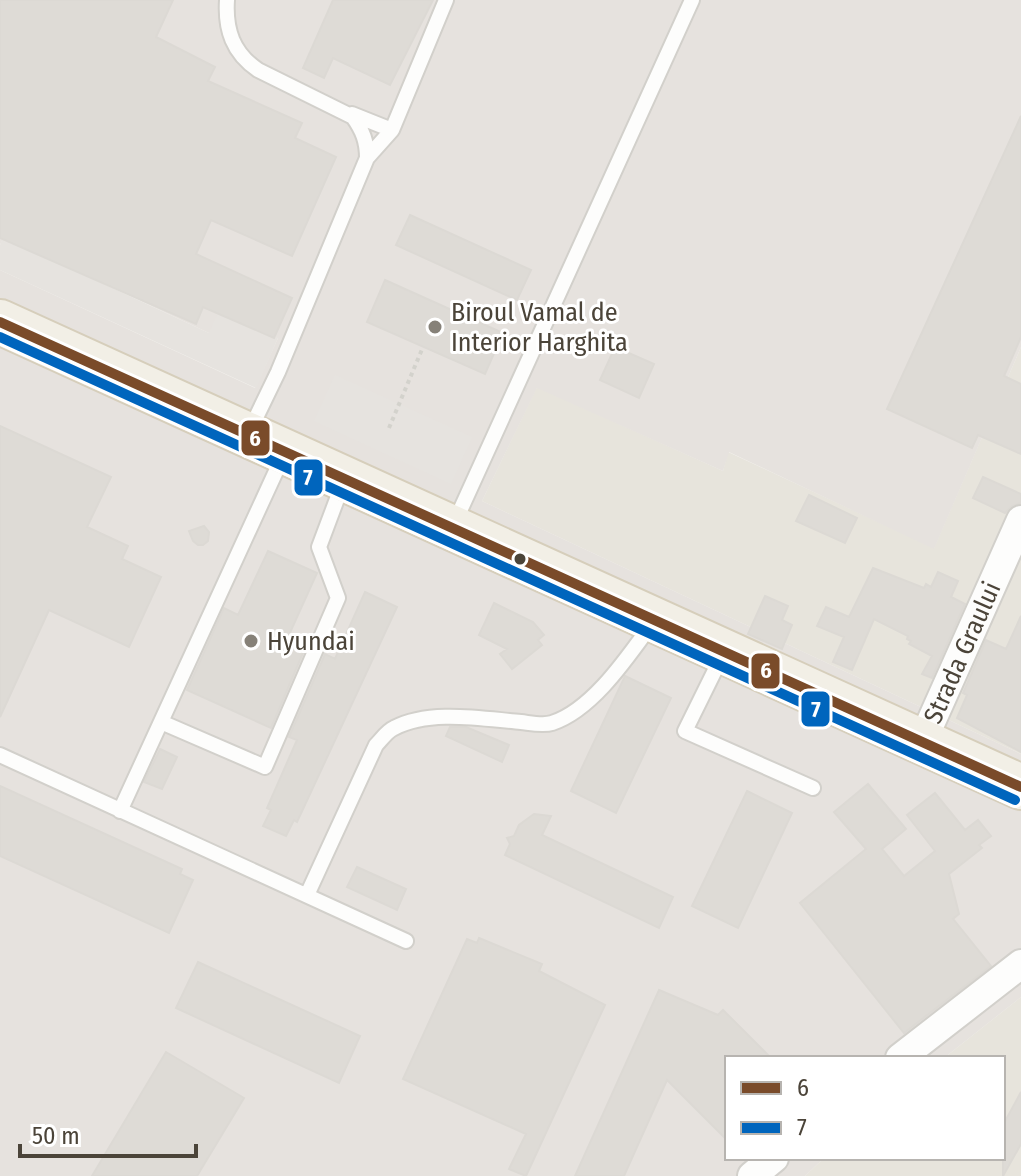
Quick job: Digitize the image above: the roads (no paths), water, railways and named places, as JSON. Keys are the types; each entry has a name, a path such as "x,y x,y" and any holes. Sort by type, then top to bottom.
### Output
{"main road":[{"path":"0,322 1021,787"}],"street":[{"name":"Strada Graului","path":"922,742 1021,520"},
{"path":"903,1056 1021,964"},
{"path":"752,1176 772,1160"}],"lane":[{"path":"227,0 226,20 230,35 244,60 258,70 392,130"},
{"path":"120,811 161,722 266,443 278,372 367,158 392,130 446,0"},
{"path":"452,528 692,0"},
{"path":"340,108 353,117 362,130 367,158"},
{"path":"161,722 265,767 338,598 319,547 344,479"},
{"path":"307,895 376,745 392,728 461,715 549,724 578,710 628,656 654,620"},
{"path":"724,652 685,731 813,788"},
{"path":"0,755 406,941"}],"place":[{"name":"Biroul Vamal de Interior Harghita","path":"435,327"},
{"name":"Hyundai","path":"251,641"}]}
